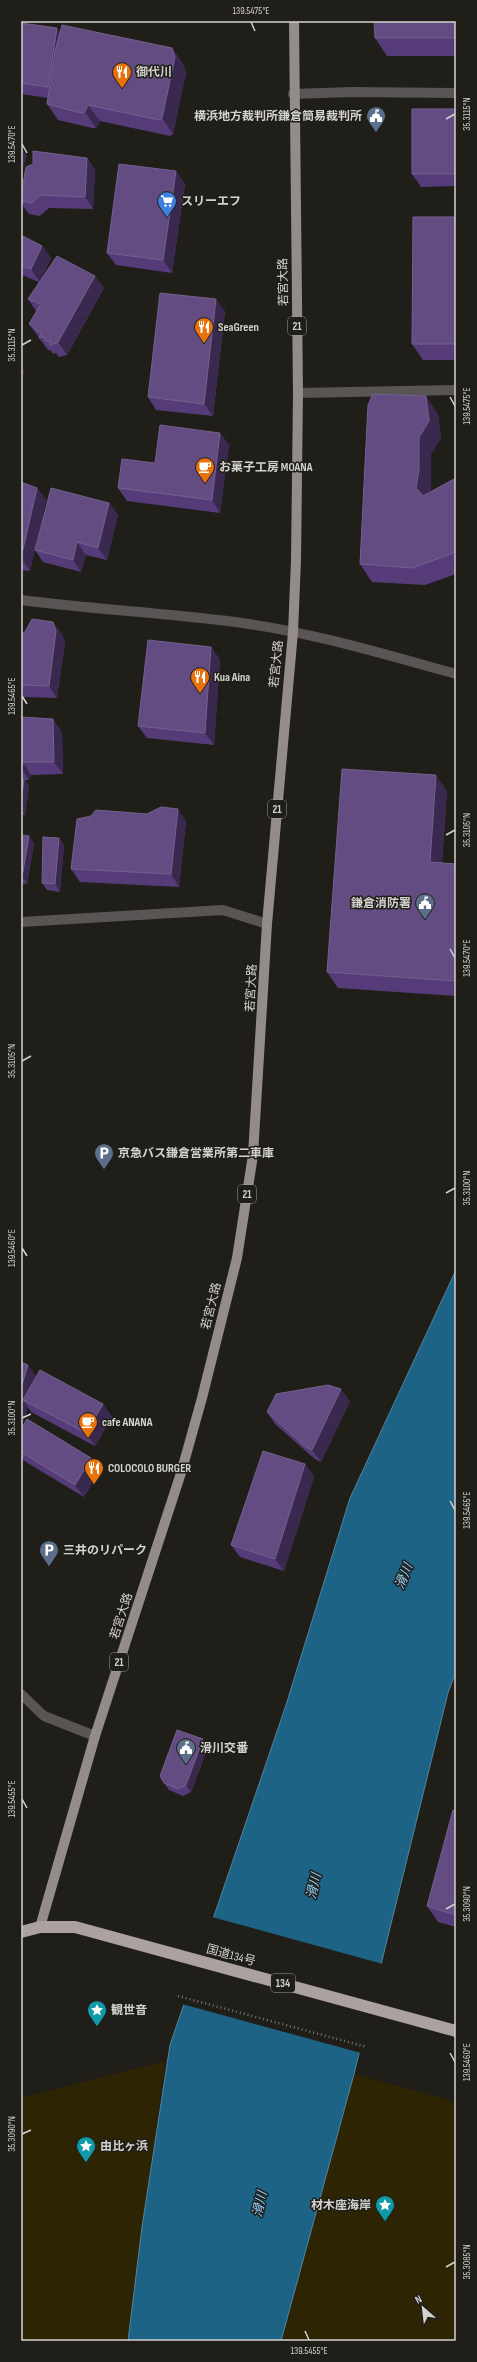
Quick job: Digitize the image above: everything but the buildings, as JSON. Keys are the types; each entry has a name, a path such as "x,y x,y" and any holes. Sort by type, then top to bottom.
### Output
{"highway":[{"name":"国道134号","path":"21,1932 40,1927 75,1927 456,2031"}],"main road":[{"name":"若宮大路","path":"40,1927 95,1736 181,1473 237,1258 253,1155 267,924 293,632 296,560 298,393 293,94 294,21"}],"street":[{"path":"293,94 352,92 456,93"},
{"path":"298,393 456,390"},
{"path":"21,600 89,609 235,622 343,642 456,674"},
{"path":"21,922 223,910 267,924"},
{"path":"21,1694 44,1716 95,1736"}],"path":[{"path":"178,1996 367,2047"}],"sand":[{"name":"由比ヶ浜","path":"165,2061 128,2341 21,2341 21,2098"},
{"name":"材木座海岸","path":"354,2074 456,2102 456,2341 281,2341"}],"water":[{"name":"滑川","path":"456,1270 456,1671 448,1693 354,2074 281,2341 128,2341 142,2227 170,2045 286,1705 350,1498"}],"pier":[{"path":"212,1917 383,1964 361,2053 182,2004"}],"place":[{"name":"御代川","path":"122,89"},
{"name":"横浜地方裁判所鎌倉簡易裁判所","path":"376,133"},
{"name":"スリーエフ","path":"167,218"},
{"name":"SeaGreen","path":"204,344"},
{"name":"お菓子工房 MOANA","path":"205,484"},
{"name":"Kua Aina","path":"200,694"},
{"name":"鎌倉消防署","path":"425,920"},
{"name":"京急バス鎌倉営業所第二車庫","path":"104,1170"},
{"name":"cafe ANANA","path":"88,1439"},
{"name":"COLOCOLO BURGER","path":"94,1485"},
{"name":"三井のリパーク","path":"49,1567"},
{"name":"滑川交番","path":"186,1765"},
{"name":"観世音","path":"97,2027"},
{"name":"由比ヶ浜","path":"86,2163"},
{"name":"材木座海岸","path":"385,2222"}]}
